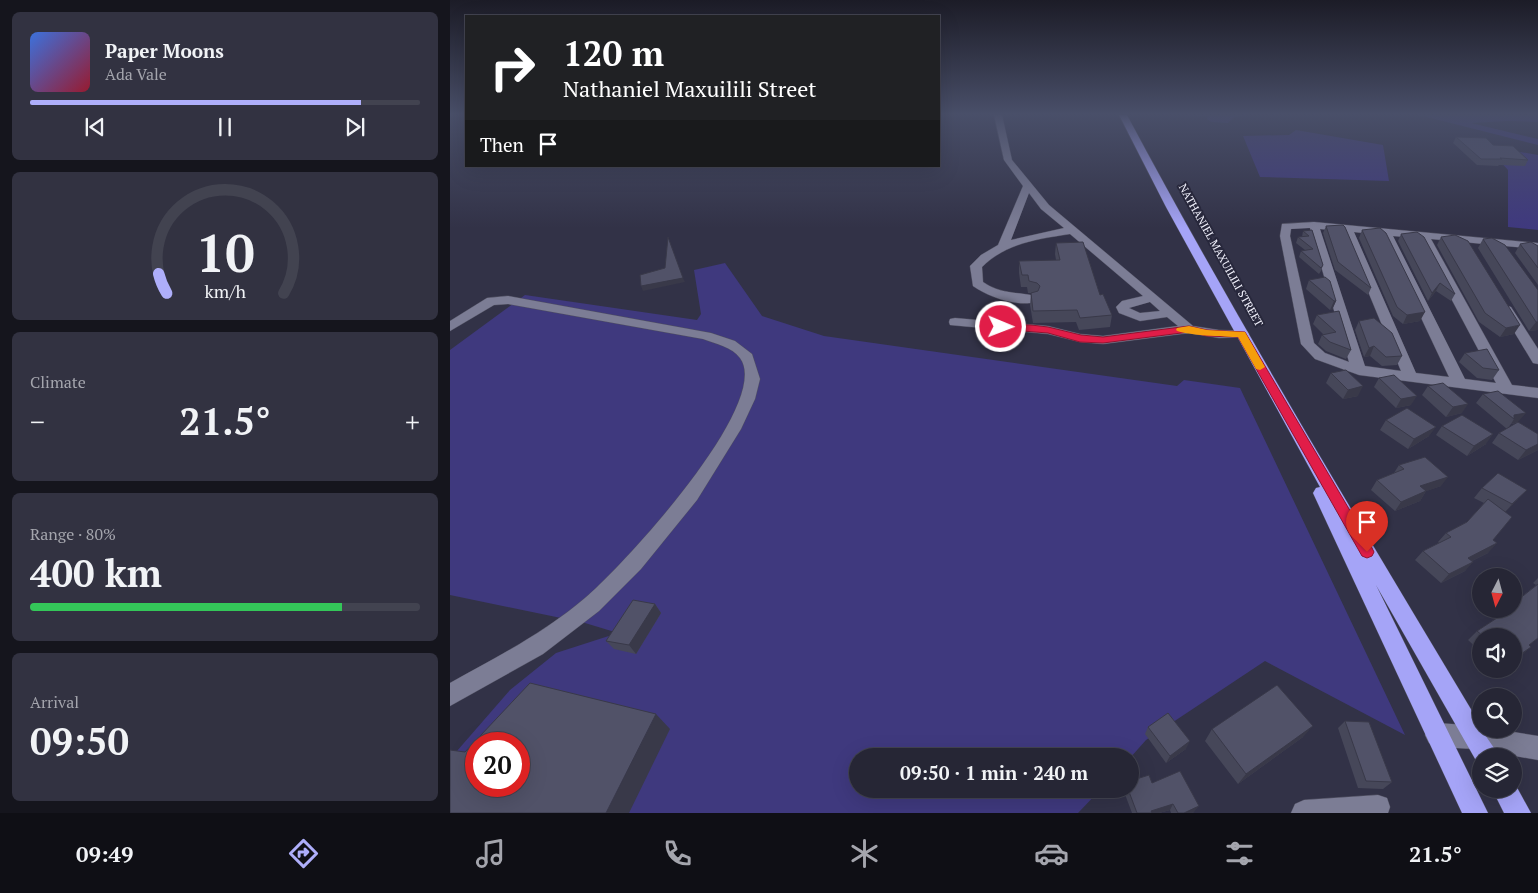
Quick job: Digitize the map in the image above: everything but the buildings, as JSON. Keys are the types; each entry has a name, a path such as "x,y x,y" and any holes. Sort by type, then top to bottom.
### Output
{"highway":[{"name":"NATHANIEL MAXUILILI STREET","path":"1144,153 1171,207 1279,401 1481,747"},
{"name":"NATHANIEL MAXUILILI STREET","path":"1279,401 1475,813"},
{"path":"1509,798 1518,813"}],"street":[{"path":"1006,153 1008,160 1045,207 1189,329"},
{"path":"1003,246 1028,187"},
{"path":"1314,225 1360,370"},
{"path":"1538,246 1314,225 1286,226 1285,236 1308,344 1320,356 1360,370 1538,393"},
{"path":"1347,228 1410,376"},
{"path":"1032,299 1004,297 987,291 977,283 976,266 983,257 1003,246 1072,230"},
{"path":"1386,232 1459,382"},
{"path":"1423,235 1507,389"},
{"path":"1464,238 1474,255"},
{"path":"1499,242 1510,258"},
{"path":"1498,295 1538,360"},
{"path":"1152,298 1126,304 1122,307 1123,310 1138,318 1169,312"},
{"path":"450,328 491,301 508,300 706,336 730,344 747,357 753,379 748,399 733,429 691,495 634,563 592,605 536,647 450,695"},
{"path":"955,322 1048,330 1080,338 1103,340 1189,329 1207,333 1242,334"},
{"path":"1437,735 1481,747 1538,748"},
{"path":"1304,813 1378,807"}],"shaded area":[{"path":"1250,153 1384,153 1389,181 1260,177"},
{"path":"1492,153 1526,153 1538,155 1538,230 1508,227 1508,170"},
{"path":"725,263 762,316 824,336 1177,386 1184,380 1240,388 1405,735 1265,661 1146,740 1139,748 849,748 849,798 1092,798 1078,813 450,813 450,759 465,742 465,797 530,797 530,732 473,732 510,690 556,653 618,633 585,623 450,595 450,350 525,295 697,320 701,314 694,270"}],"slow traffic":[{"path":"1181,330 1189,329 1207,333 1242,334 1260,367"}],"route":[{"path":"1001,327 1048,330 1080,338 1103,340 1189,329 1207,333 1242,334 1367,552"}]}
